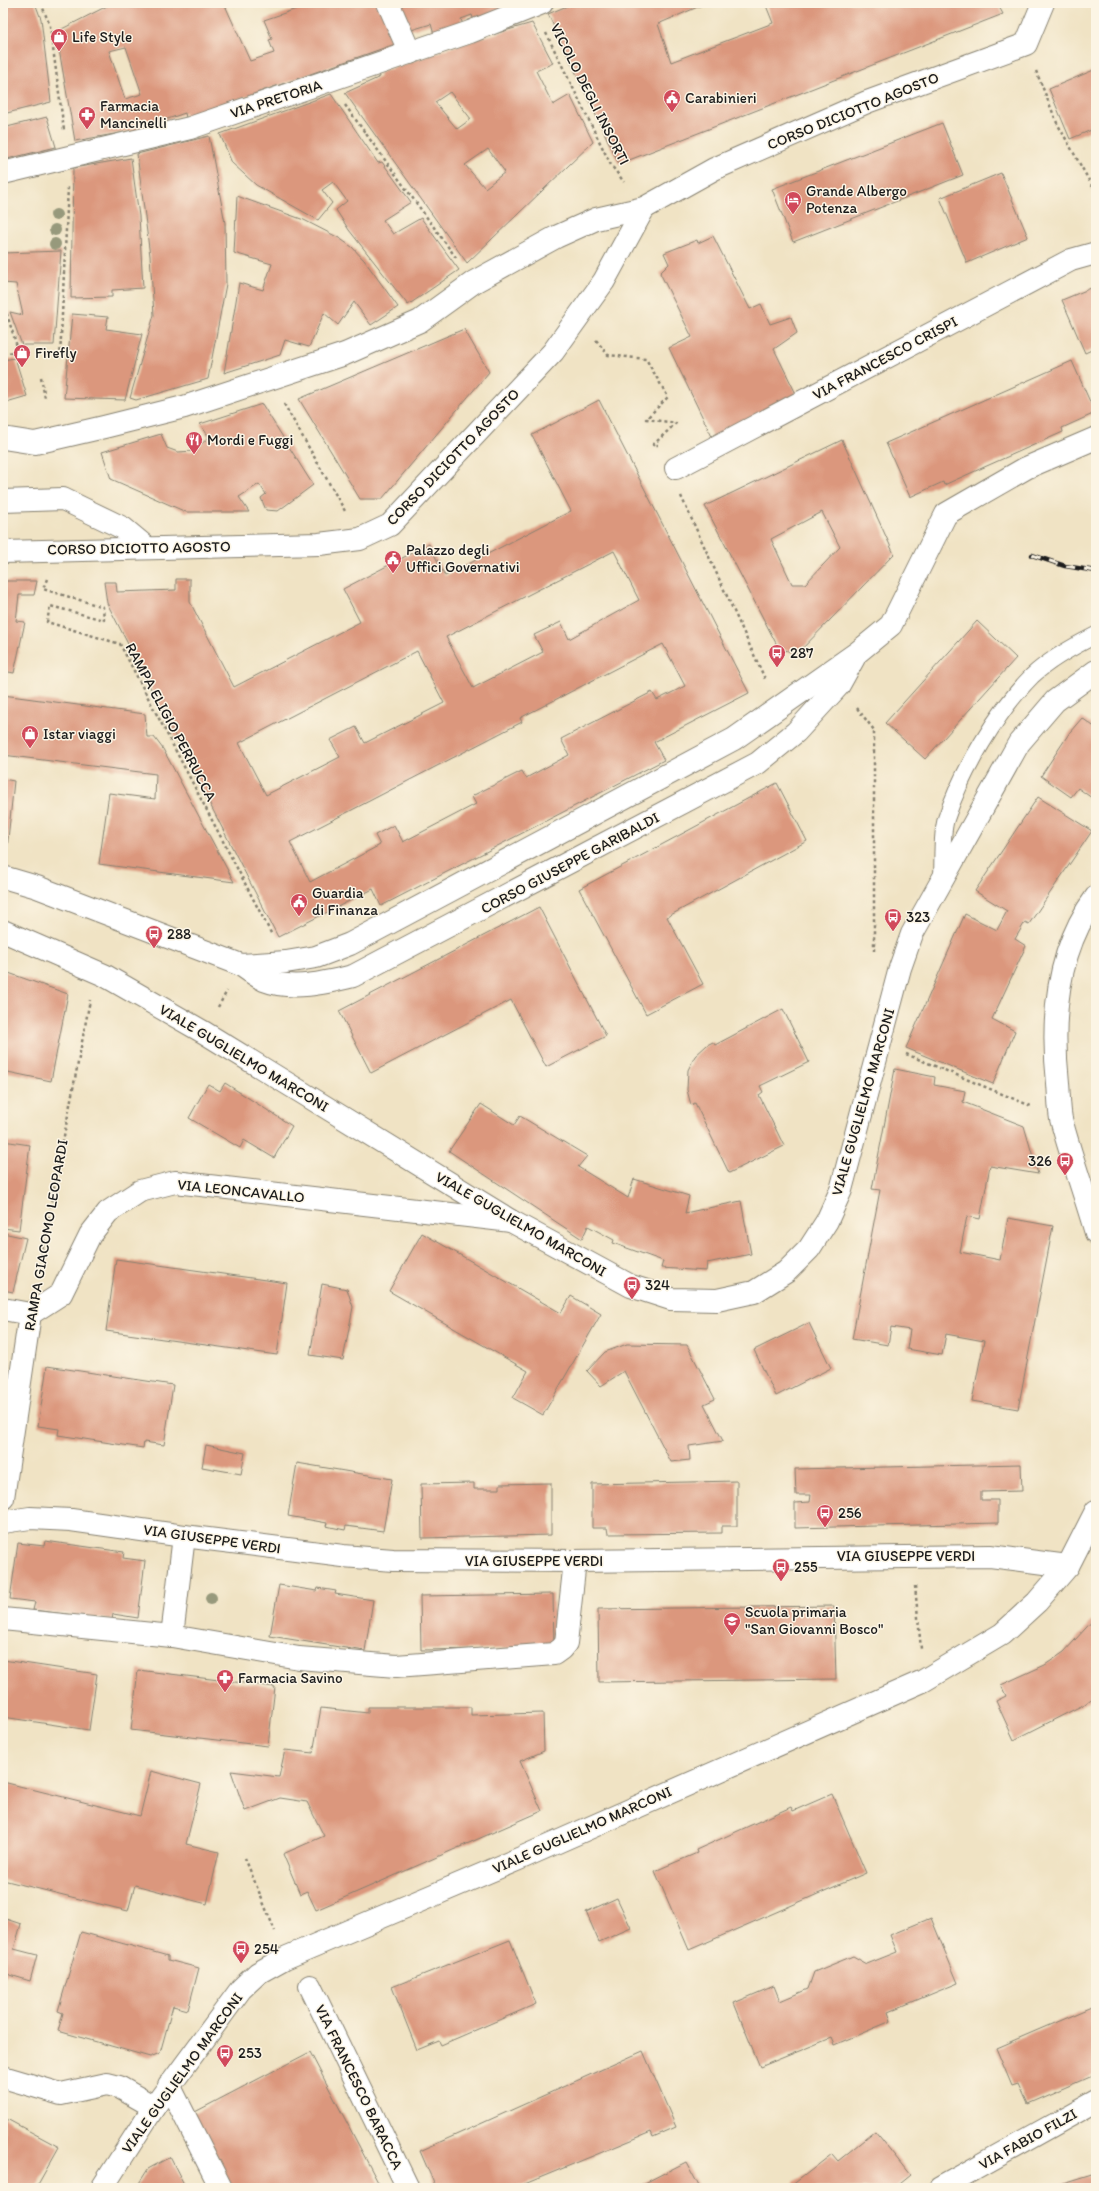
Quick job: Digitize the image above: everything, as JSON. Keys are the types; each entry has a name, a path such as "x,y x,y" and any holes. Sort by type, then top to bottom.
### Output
{"street":[{"path":"388,3 410,53"},
{"path":"1026,44 1043,3"},
{"name":"VIA PRETORIA","path":"3,173 68,163 190,128 328,82 470,32 538,5"},
{"name":"CORSO DICIOTTO AGOSTO","path":"3,438 34,443 184,407 345,354 420,321 474,282 556,237 596,219 644,208 714,169 867,102 1026,44"},
{"name":"CORSO DICIOTTO AGOSTO","path":"3,552 319,544 360,539 390,525 553,352 607,275 644,208"},
{"name":"VIA FRANCESCO CRISPI","path":"676,468 1071,260 1096,253"},
{"name":"CORSO GIUSEPPE GARIBALDI","path":"241,965 286,962 316,956 350,944 734,739 858,652 891,625 946,514 1026,468 1096,438"},
{"path":"3,501 63,499 123,528 147,548"},
{"name":"CORSO GIUSEPPE GARIBALDI","path":"3,877 37,887 241,965 265,980 287,984 307,985 353,976 758,763 796,732 839,685 858,652"},
{"name":"VIALE GUGLIELMO MARCONI","path":"3,931 104,975 205,1033 512,1222 631,1286 671,1299 717,1300 754,1292 786,1272 809,1249 827,1221 841,1190 900,968 912,934 942,883 1019,743 1055,701 1096,671"},
{"path":"1094,1221 1061,1118 1055,1055 1057,992 1068,950 1084,913 1096,897"},
{"name":"VIA LEONCAVALLO","path":"30,1314 61,1294 90,1235 108,1212 140,1191 175,1182 512,1222"},
{"path":"3,1309 30,1314"},
{"name":"RAMPA GIACOMO LEOPARDI","path":"3,1498 9,1424 30,1314"},
{"name":"VIALE GUGLIELMO MARCONI","path":"102,2188 169,2085 242,1989 258,1972 285,1958 528,1854 923,1681 1002,1634 1038,1602 1068,1566 1096,1511"},
{"name":"VIA GIUSEPPE VERDI","path":"3,1522 30,1518 70,1520 344,1556 392,1560 574,1561 990,1556 1068,1566"},
{"path":"172,1636 184,1536"},
{"path":"3,1619 172,1636 299,1658 396,1666 554,1654 566,1643 574,1561"},
{"name":"VIA FRANCESCO BARACCA","path":"310,1986 408,2188"},
{"path":"3,2077 61,2094 107,2084 119,2087 154,2107"},
{"path":"169,2085 221,2188"},
{"name":"VIA FABIO FILZI","path":"940,2188 1096,2101"}],"lane":[{"path":"942,883 946,820 968,768 1003,711 1033,676 1072,646 1096,635"}],"path":[{"path":"41,3 50,26 68,163 60,358"},
{"name":"VICOLO DEGLI INSORTI","path":"538,5 611,166 644,208"},
{"path":"1026,44 1056,123 1096,193"},
{"path":"328,82 445,243"},
{"path":"3,302 21,359"},
{"path":"578,318 608,355 646,359 668,397 646,419 676,423 653,445 661,445"},
{"path":"3,353 19,352"},
{"path":"41,377 45,398"},
{"path":"269,378 360,539"},
{"path":"686,494 680,495 779,708"},
{"name":"RAMPA ELIGIO PERRUCCA","path":"43,589 103,607 104,620 50,606 47,622 120,644 286,962"},
{"path":"839,685 874,730 874,953 900,968"},
{"path":"205,1033 241,965"},
{"name":"RAMPA GIACOMO LEOPARDI","path":"30,1314 91,996 104,975"},
{"path":"880,1043 1061,1118"},
{"path":"913,1556 923,1681"},
{"path":"245,1858 285,1958"}],"building":[{"path":"3,3 35,3 41,19 51,102 3,114"},
{"path":"113,3 224,3 250,61 274,53 269,40 272,39 264,20 314,3 380,3 398,43 186,118 185,113 153,124 154,127 75,141 56,32","holes":["126,47 142,94 125,99 109,51"]},
{"path":"396,3 516,3 474,21 472,15 461,19 463,25 435,38 431,24 408,31"},
{"name":"Carabinieri","path":"574,3 707,3 658,24 671,62 773,23 765,3 997,3 1003,14 619,164 548,14"},
{"path":"532,23 553,63 536,71 553,105 570,95 593,142 467,263 345,93 380,77 379,73 467,42","holes":["450,92 471,119 457,129 435,102","488,149 505,172 485,188 465,165"]},
{"path":"1096,69 1096,128 1070,139 1049,89"},
{"path":"331,94 378,163 382,162 411,202 383,220 393,234 421,218 459,270 408,305 349,230 336,210 347,201 333,182 322,190 332,203 318,220 256,185 232,163 220,134"},
{"path":"47,117 56,147 3,160 3,128"},
{"path":"942,123 963,175 793,242 772,189"},
{"path":"209,136 225,223 226,284 208,379 136,400 130,398 154,315 150,256 137,154"},
{"path":"131,158 139,216 143,288 112,290 112,297 71,298 73,168"},
{"path":"1001,173 1028,237 967,263 940,198"},
{"path":"237,196 304,220 339,238 352,247 364,260 398,307 371,325 354,302 338,325 324,313 309,347 285,340 280,355 224,373 239,283 263,290 272,264 234,253"},
{"path":"713,236 750,309 761,304 770,324 791,317 797,333 774,349 800,402 716,445 669,348 692,337 660,273 669,264 664,253 697,240 698,243"},
{"path":"61,251 54,345 22,345 10,312 23,315 16,284 3,283 3,253"},
{"path":"1096,286 1096,348 1085,353 1062,300"},
{"path":"72,314 108,317 106,329 142,334 125,400 64,398"},
{"path":"464,329 489,372 382,499 360,499 299,399"},
{"path":"15,358 27,396 3,403 3,360"},
{"path":"1072,361 1095,413 1062,428 1063,432 944,485 943,482 910,497 886,443"},
{"path":"599,400 749,693 654,742 664,760 381,906 373,889 278,937 107,603 104,582 116,582 117,592 176,590 176,579 190,579 190,602 234,687 360,622 343,589 429,544 445,576 571,511 532,435","holes":["614,551 639,600 569,639 561,622 534,635 543,652 473,688 446,637","663,644 685,686 657,700 652,692 561,739 569,755 526,778 522,771 474,795 472,797 476,804 403,842 394,825 375,835 380,845 310,882 290,842 522,722 520,718","417,651 444,703 365,743 356,727 330,740 340,757 266,795 239,743"]},
{"path":"262,404 313,485 278,511 266,510 261,498 266,494 259,484 239,497 249,512 186,512 111,479 102,452 161,434 167,448 178,452 194,451 209,437 200,424"},
{"path":"842,440 894,554 798,653 779,649 705,506","holes":["822,512 840,547 805,584 792,584 771,539"]},
{"path":"3,581 37,581 34,595 19,595 16,621 25,622 14,673 3,671"},
{"path":"977,621 1016,658 925,759 885,723"},
{"path":"3,695 145,714 147,737 154,737 163,749 234,882 99,864 109,793 155,799 156,774 3,755"},
{"path":"1082,718 1096,728 1096,801 1078,788 1071,797 1041,776 1070,732"},
{"path":"3,779 14,781 7,849 3,849"},
{"path":"777,783 807,841 667,917 703,984 646,1014 579,889"},
{"path":"1038,797 1092,831 1029,924 1025,922 1015,939 1026,946 992,1019 1015,1031 993,1084 906,1048 965,914 997,930 1007,911 975,891"},
{"path":"539,907 606,1036 546,1067 511,1000 371,1073 339,1011"},
{"path":"3,971 68,994 51,1081 3,1071"},
{"path":"783,1009 809,1062 760,1086 763,1092 759,1095 784,1146 729,1173 695,1103 691,1105 687,1090 688,1070 695,1056 707,1045 713,1042 715,1045"},
{"path":"895,1069 935,1077 934,1085 965,1091 963,1102 1024,1126 1038,1174 990,1166 980,1219 967,1216 960,1252 1000,1260 1008,1218 1053,1226 1018,1409 972,1401 984,1341 946,1334 942,1355 907,1349 910,1330 891,1327 888,1345 852,1339 880,1190 872,1189"},
{"path":"225,1083 292,1126 274,1158 244,1140 240,1148 189,1118 208,1084 220,1091"},
{"path":"481,1104 514,1125 520,1116 587,1156 578,1167 628,1198 634,1179 689,1196 685,1213 741,1201 751,1254 707,1263 706,1271 661,1268 663,1261 613,1243 614,1240 588,1226 582,1239 449,1151"},
{"path":"3,1141 30,1145 19,1230 3,1228"},
{"path":"3,1233 26,1238 13,1292 3,1290"},
{"path":"422,1233 561,1313 571,1296 601,1314 543,1415 513,1398 528,1371 389,1291"},
{"path":"116,1259 287,1283 277,1355 106,1331"},
{"path":"322,1284 347,1289 353,1307 343,1360 310,1355"},
{"path":"809,1323 831,1368 776,1396 754,1350"},
{"path":"627,1344 687,1345 715,1399 704,1404 723,1441 689,1446 690,1460 671,1462 624,1371 601,1386 587,1371 605,1352"},
{"path":"47,1366 173,1385 164,1445 144,1442 143,1448 58,1435 59,1429 38,1426"},
{"path":"206,1445 245,1453 241,1474 202,1467"},
{"path":"297,1463 392,1479 383,1531 346,1526 345,1530 326,1526 327,1523 288,1516"},
{"path":"1021,1464 1022,1491 981,1492 981,1500 998,1500 998,1523 795,1528 795,1503 810,1502 811,1495 796,1495 795,1469"},
{"path":"737,1481 737,1526 722,1526 722,1533 608,1534 607,1528 592,1528 592,1484"},
{"path":"474,1483 474,1489 500,1489 500,1484 551,1483 551,1535 422,1538 421,1484"},
{"path":"45,1541 124,1552 123,1558 145,1561 138,1618 113,1614 112,1620 33,1610 35,1602 10,1599 18,1543 44,1546"},
{"path":"279,1585 317,1591 318,1588 336,1591 335,1594 373,1600 365,1651 270,1636"},
{"path":"553,1594 554,1648 421,1650 420,1596"},
{"path":"834,1606 836,1679 599,1682 598,1609"},
{"path":"1096,1617 1096,1695 1085,1704 1014,1740 996,1701 1006,1696 1001,1685 1045,1665 1064,1652"},
{"path":"3,1660 97,1674 89,1730 3,1717"},
{"path":"138,1670 275,1687 268,1746 131,1730"},
{"path":"368,1707 471,1707 471,1715 543,1713 544,1751 520,1761 542,1811 316,1910 307,1891 300,1894 283,1854 324,1836 307,1802 280,1798 245,1811 231,1771 279,1777 285,1750 313,1753 321,1708 368,1713"},
{"path":"151,1771 201,1784 186,1844 219,1852 207,1904 135,1885 128,1911 3,1880 3,1782 140,1816"},
{"path":"832,1794 866,1873 689,1950 655,1871 697,1853 696,1850 791,1807 793,1811"},
{"path":"617,1898 631,1928 599,1942 586,1912"},
{"path":"3,1918 21,1924 14,1949 37,1955 30,1981 7,1974 6,1976 3,1975"},
{"path":"931,1918 958,1983 888,2012 891,2021 834,2045 831,2038 760,2067 734,2003 774,1986 780,2001 808,1989 814,1972 853,1956 867,1964 897,1952 890,1935"},
{"path":"81,1932 168,1956 168,1960 199,1968 188,2010 173,2006 160,2053 150,2057 58,2031 63,2013 58,2011"},
{"path":"510,1940 536,2004 441,2045 439,2041 417,2050 392,1987"},
{"path":"1096,2005 1096,2074 1027,2104 1018,2084 1012,2086 996,2048"},
{"path":"643,2051 676,2127 653,2137 651,2132 515,2188 436,2188 420,2151"},
{"path":"310,2052 381,2188 232,2188 193,2113"},
{"path":"3,2117 59,2147 36,2188 3,2188"},
{"path":"875,2131 910,2175 894,2188 792,2188 791,2186 832,2154 838,2161"},
{"path":"170,2157 186,2188 136,2188 148,2169"},
{"path":"686,2162 700,2188 635,2188"},
{"path":"1096,2174 1096,2188 1051,2188"}],"railway":[{"path":"1032,555 1065,566 1096,571"}],"place":[{"name":"Life Style","path":"59,52"},
{"name":"Carabinieri","path":"672,113"},
{"name":"Farmacia Mancinelli","path":"87,130"},
{"name":"Grande Albergo Potenza","path":"793,215"},
{"name":"Firefly","path":"22,368"},
{"name":"Mordi e Fuggi","path":"194,455"},
{"name":"Palazzo degli Uffici Governativi","path":"393,574"},
{"name":"287","path":"777,668"},
{"name":"Istar viaggi","path":"30,749"},
{"name":"Guardia di Finanza","path":"299,917"},
{"name":"323","path":"893,932"},
{"name":"288","path":"154,949"},
{"name":"326","path":"1065,1176"},
{"name":"324","path":"632,1300"},
{"name":"256","path":"825,1528"},
{"name":"255","path":"781,1582"},
{"name":"Scuola primaria \"San Giovanni Bosco\"","path":"732,1636"},
{"name":"Farmacia Savino","path":"225,1693"},
{"name":"254","path":"241,1964"},
{"name":"253","path":"225,2068"}]}
